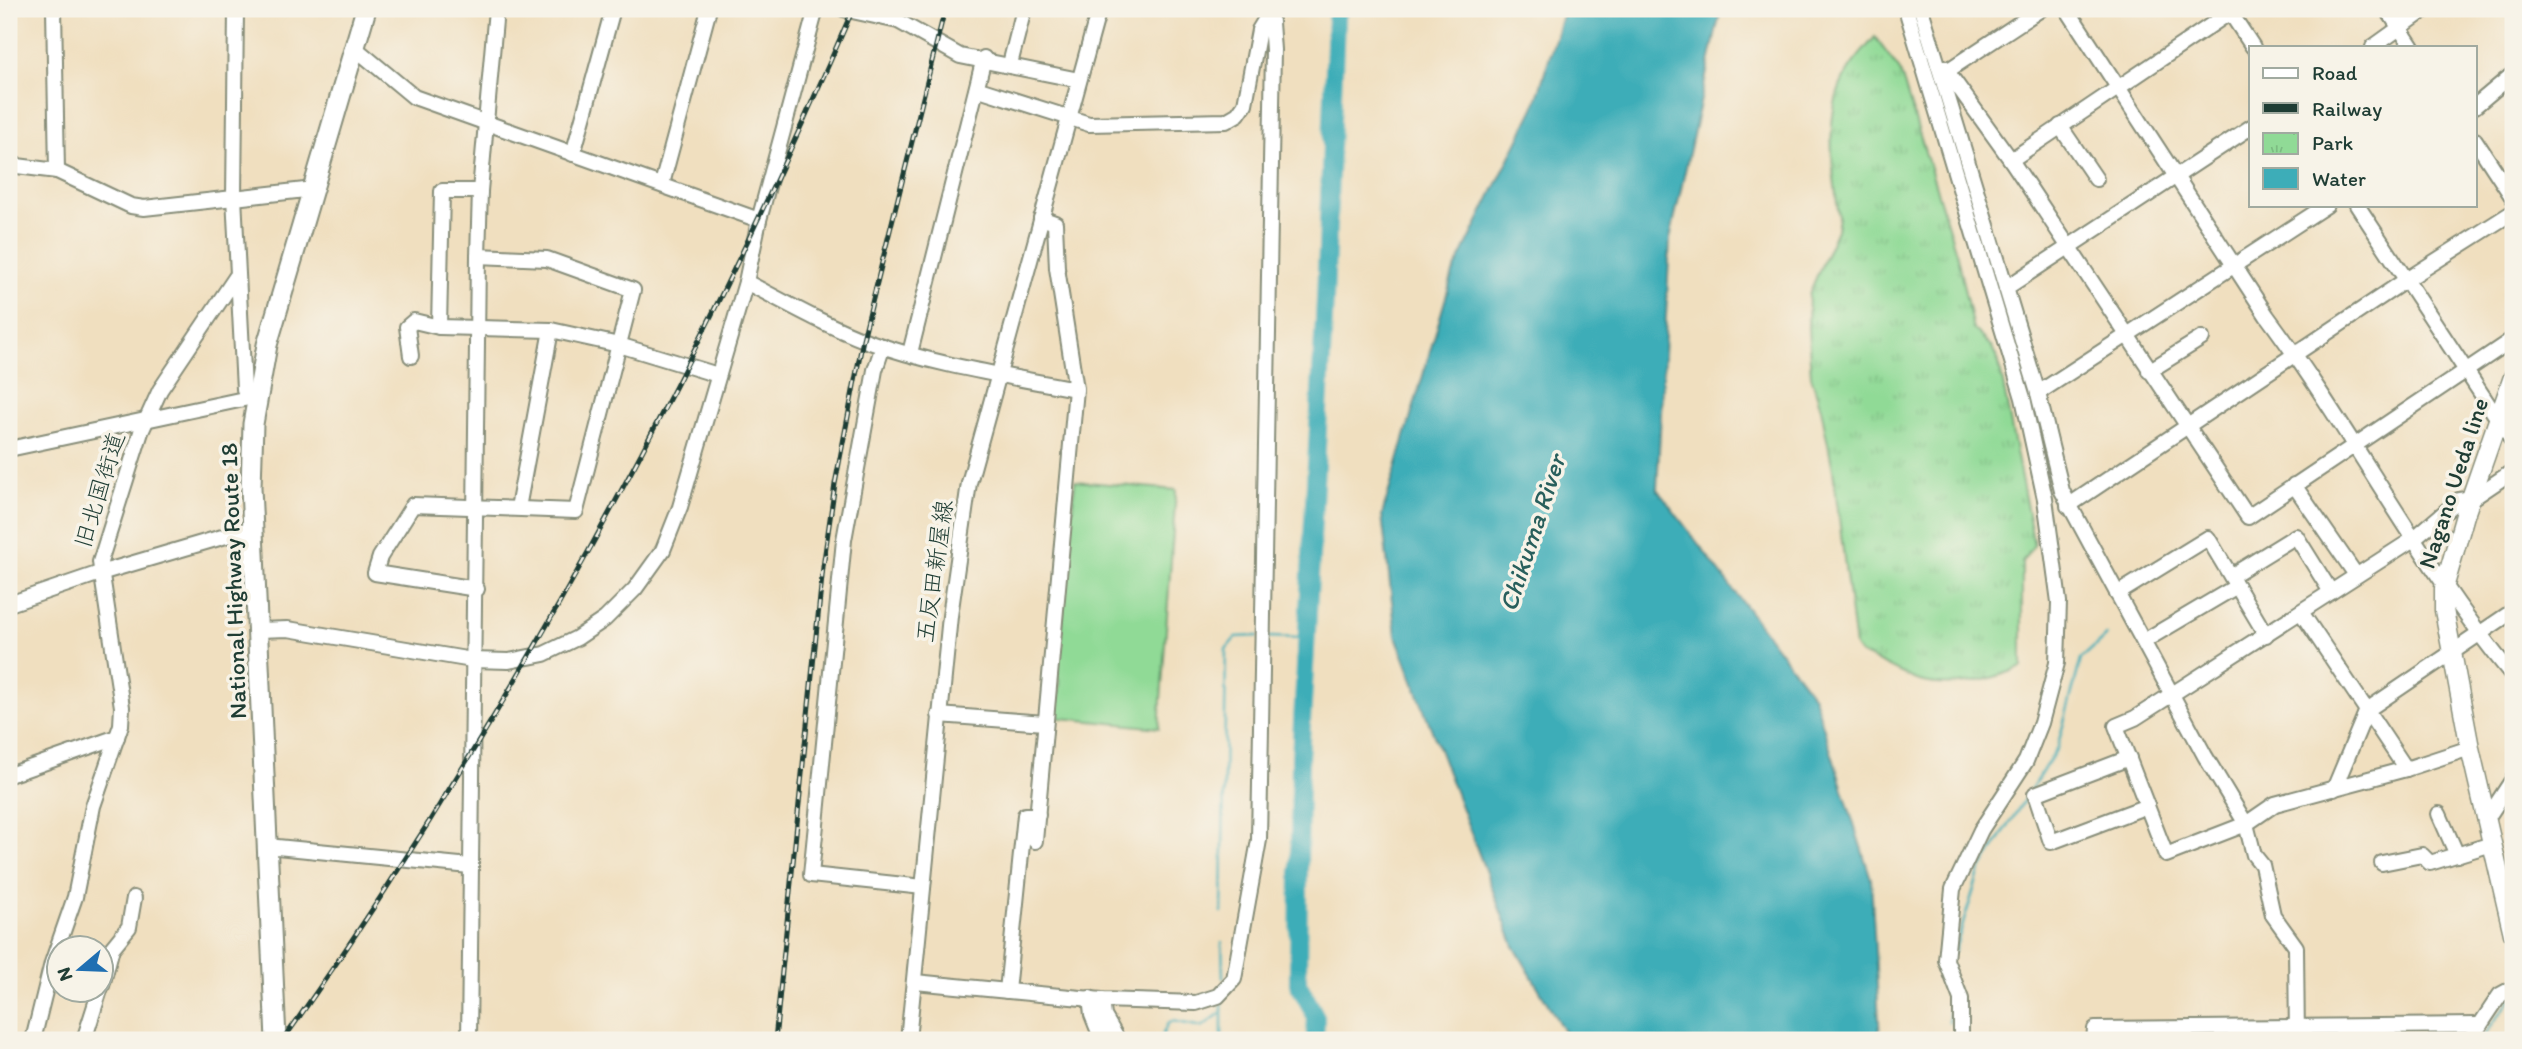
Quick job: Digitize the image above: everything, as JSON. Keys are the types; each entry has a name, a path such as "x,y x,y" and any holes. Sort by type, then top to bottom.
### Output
{"highway":[{"name":"National Highway Route 18","path":"276,1040 251,452 270,334 366,9"}],"main road":[{"name":"Nagano Ueda line","path":"2513,377 2444,588 2450,652 2492,844 2510,902 2513,934"}],"street":[{"path":"54,9 57,171"},
{"path":"236,9 236,277 244,389 258,396"},
{"path":"469,1040 472,660 477,589 478,256 480,191 496,9"},
{"path":"573,154 613,9"},
{"path":"662,184 709,9"},
{"path":"258,630 288,629 472,660 509,661 561,647 605,619 635,589 656,562 674,527 746,282 759,220 816,9"},
{"path":"843,9 898,20 960,56 984,58 1079,79"},
{"path":"1010,64 1024,9"},
{"name":"五反田新屋線","path":"908,1040 955,567 969,483 1099,9"},
{"path":"1906,9 2023,398 2045,499 2059,602 2057,663 2041,723 2026,761 1981,830 1952,889 1945,960 1961,999 1961,1040"},
{"path":"1922,9 2038,393 2068,506 2172,692 2205,757 2246,824 2254,855 2262,865 2273,915 2296,947 2297,1033"},
{"path":"1947,71 2041,9"},
{"path":"2067,9 2295,355 2444,588 2513,676"},
{"path":"2387,9 2411,46"},
{"path":"2374,46 2426,9"},
{"path":"979,89 1067,119 1108,126 1232,118 1245,104 1259,30 1270,10"},
{"path":"915,982 1096,999 1196,1003 1209,1000 1226,990 1234,979 1259,840 1272,64 1270,10"},
{"path":"2011,160 2231,10 2252,46"},
{"path":"1913,32 1947,71 2011,160 2066,247 2248,517 2513,339"},
{"path":"355,48 414,97 759,220"},
{"path":"911,353 979,89 984,58"},
{"path":"2476,105 2513,74"},
{"path":"2060,125 2096,179"},
{"path":"2006,288 2249,128"},
{"path":"2476,142 2513,198"},
{"path":"9,165 57,171 131,206 144,208 174,207 234,197 314,189"},
{"path":"439,327 442,191 480,191"},
{"path":"2038,393 2324,206"},
{"path":"2358,206 2513,442"},
{"path":"2068,506 2406,280 2513,212"},
{"path":"1035,841 1076,389 1057,268 1055,223 1041,218"},
{"path":"477,589 375,573 380,557 414,505 576,511 633,290 547,259 478,256"},
{"name":"旧北国街道","path":"33,1040 52,963 75,897 93,806 117,737 122,707 100,562 147,420 160,390 236,277"},
{"path":"746,282 828,325 883,346 997,374 1076,389"},
{"path":"411,356 407,327 414,321 439,327 551,330 619,345 718,375"},
{"path":"518,508 551,330"},
{"path":"2149,371 2202,338"},
{"path":"883,346 875,370 844,540 811,875 923,887"},
{"path":"9,449 258,396"},
{"path":"2470,748 2406,769 2275,804 2246,824 2166,855 2116,726 2135,718 2412,540 2459,500 2473,498 2513,471"},
{"path":"2294,485 2356,575"},
{"path":"9,604 100,573 253,528"},
{"path":"2144,641 2296,536 2331,592"},
{"path":"2117,594 2208,538 2266,635"},
{"path":"2334,789 2367,710 2513,611"},
{"path":"2301,612 2406,769"},
{"path":"939,715 1045,723"},
{"path":"9,775 117,737"},
{"path":"2129,758 2035,794 2050,842 2147,806"},
{"path":"2488,817 2513,779"},
{"path":"2439,814 2457,855"},
{"path":"1007,991 1025,815 1038,816"},
{"path":"2382,863 2423,855 2430,863 2492,844"},
{"path":"267,846 470,866"},
{"path":"116,944 129,927 134,898"},
{"path":"2470,1040 2500,995 2513,988"},
{"path":"1096,999 1092,1014 1102,1040"},
{"path":"1096,999 1118,1040"},
{"path":"84,1040 96,1004"},
{"path":"2094,1040 2095,1029 2297,1033 2480,1025"}],"green space":[{"path":"1875,37 1900,71 1956,252 1973,329 1992,347 1999,363 2034,545 2022,562 2022,667 1998,676 1959,684 1920,681 1860,654 1855,647 1833,470 1821,408 1811,376 1809,294 1837,230 1839,217 1831,142 1835,105 1848,71"},
{"path":"1075,481 1176,490 1159,728 1051,717 1053,704 1058,701 1060,682 1057,677"}],"water":[{"path":"1564,9 1721,9 1670,239 1657,489 1814,697 1871,879 1880,1040 1569,1040 1514,946 1396,636 1382,515 1453,273 1534,108"}],"waterway":[{"name":"Chikuma River","path":"1315,1040 1316,1017 1298,983 1300,759 1325,300 1336,19 1340,9"},
{"path":"1954,952 1980,870 2057,748 2081,659 2107,635"},
{"path":"1222,912 1226,649 1236,637 1258,636"},
{"path":"1268,637 1306,638"},
{"path":"1222,942 1223,978"},
{"path":"1949,1022 1950,988"},
{"path":"2480,1040 2513,997"},
{"path":"1222,1003 1222,1040"},
{"path":"1160,1040 1168,1023 1173,1021 1202,1027 1222,1012"}],"railway":[{"path":"283,1040 367,918 446,794 595,540 730,277 853,9"},
{"path":"775,1040 823,567 835,484 863,339 945,9"}]}
